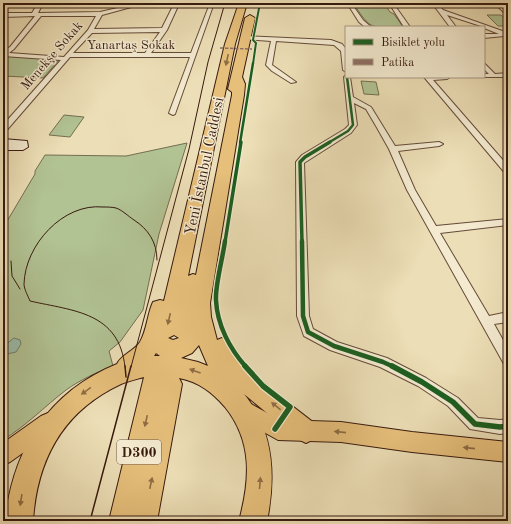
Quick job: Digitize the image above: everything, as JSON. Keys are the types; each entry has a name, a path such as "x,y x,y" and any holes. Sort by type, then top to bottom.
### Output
{"highway":[{"path":"230,44 232,27 238,3"},
{"name":"Yeni İstanbul Caddesi","path":"230,77 230,44 242,3"},
{"name":"Yeni İstanbul Caddesi","path":"168,329 230,77 245,38 250,20 252,3"},
{"path":"250,20 255,3"},
{"path":"230,77 239,84 238,99 209,258 193,336 190,341 182,347 171,349 162,347 156,340 168,329 213,100 218,84 230,77"},
{"path":"209,258 210,316 225,354 243,378 306,431"},
{"path":"200,304 202,330 207,345 254,435 259,455 261,476 259,499 253,521"},
{"path":"19,521 23,488 34,455 50,427 64,410 89,389 120,372 145,354 152,339 168,329"},
{"path":"120,372 148,366 161,365 185,368 197,372 214,381 228,392 239,405"},
{"name":"D300","path":"123,521 163,383 143,521"}],"main road":[{"path":"239,405 276,430 341,432 412,442 508,452"},
{"path":"3,455 32,436 64,410"}],"street":[{"path":"38,14 35,11 41,3"},
{"path":"349,3 361,21 367,26"},
{"path":"391,3 406,26"},
{"path":"434,3 452,26"},
{"path":"496,3 508,14"},
{"path":"147,55 164,30 176,4"},
{"path":"3,15 100,14 126,5 211,4 173,113"},
{"path":"502,9 508,8"},
{"path":"440,11 482,26"},
{"path":"3,54 12,48 38,14"},
{"name":"Menekşe Sokak","path":"3,129 90,31 100,14"},
{"path":"485,27 508,35"},
{"path":"90,31 164,30"},
{"path":"485,36 508,35"},
{"path":"245,38 330,42 340,44 343,48 345,63"},
{"path":"274,40 269,65 293,82"},
{"path":"3,48 12,48"},
{"name":"Yanartaş Sokak","path":"3,54 67,57 193,55"},
{"path":"485,66 493,75"},
{"path":"485,76 508,75"},
{"path":"347,78 351,99 353,125 348,131 305,157 300,162 303,316 308,332 334,346 383,362 422,382 453,402 475,424 500,427 508,426"},
{"path":"429,78 508,171"},
{"path":"351,99 369,108 394,149 411,190 508,360"},
{"path":"3,142 23,143 23,147 3,147"},
{"path":"394,149 439,144"},
{"path":"434,230 508,222"},
{"path":"486,321 508,317"}],"shaded area":[{"path":"353,3 384,3 402,26 372,26 364,19"},
{"path":"487,15 501,15 508,21 508,26 498,26"},
{"path":"3,56 59,60 43,78 3,76"},
{"path":"361,81 376,82 379,95 364,94"},
{"path":"64,115 84,117 70,137 49,135"},
{"path":"187,143 159,234 143,310 120,342 109,351 113,366 89,376 71,386 3,440 3,228 35,174 35,171 45,155 126,156"},
{"path":"14,338 20,340 21,344 16,352 7,354 3,349 3,344 5,345"}],"tram line":[{"path":"131,367 189,149 208,62 225,3"},
{"path":"125,367 121,349 114,335 104,325 92,317 78,312 30,301 24,286 26,269 31,255 39,241 49,229 61,219 74,212 88,208 116,208 139,224 151,237 157,253 157,260"},
{"path":"11,261 12,276 20,289"},
{"path":"125,366 126,377"},
{"path":"90,521 131,366"}],"marked path":[{"path":"220,48 252,49"}],"cycle path":[{"path":"260,3 253,40 256,43 216,299 219,316 231,347 251,374 263,386 290,407 275,429"},
{"path":"347,78 353,125 348,131 305,157 300,162 303,316 308,332 334,346 383,362 422,382 453,402 475,424 500,427 508,426"}]}
